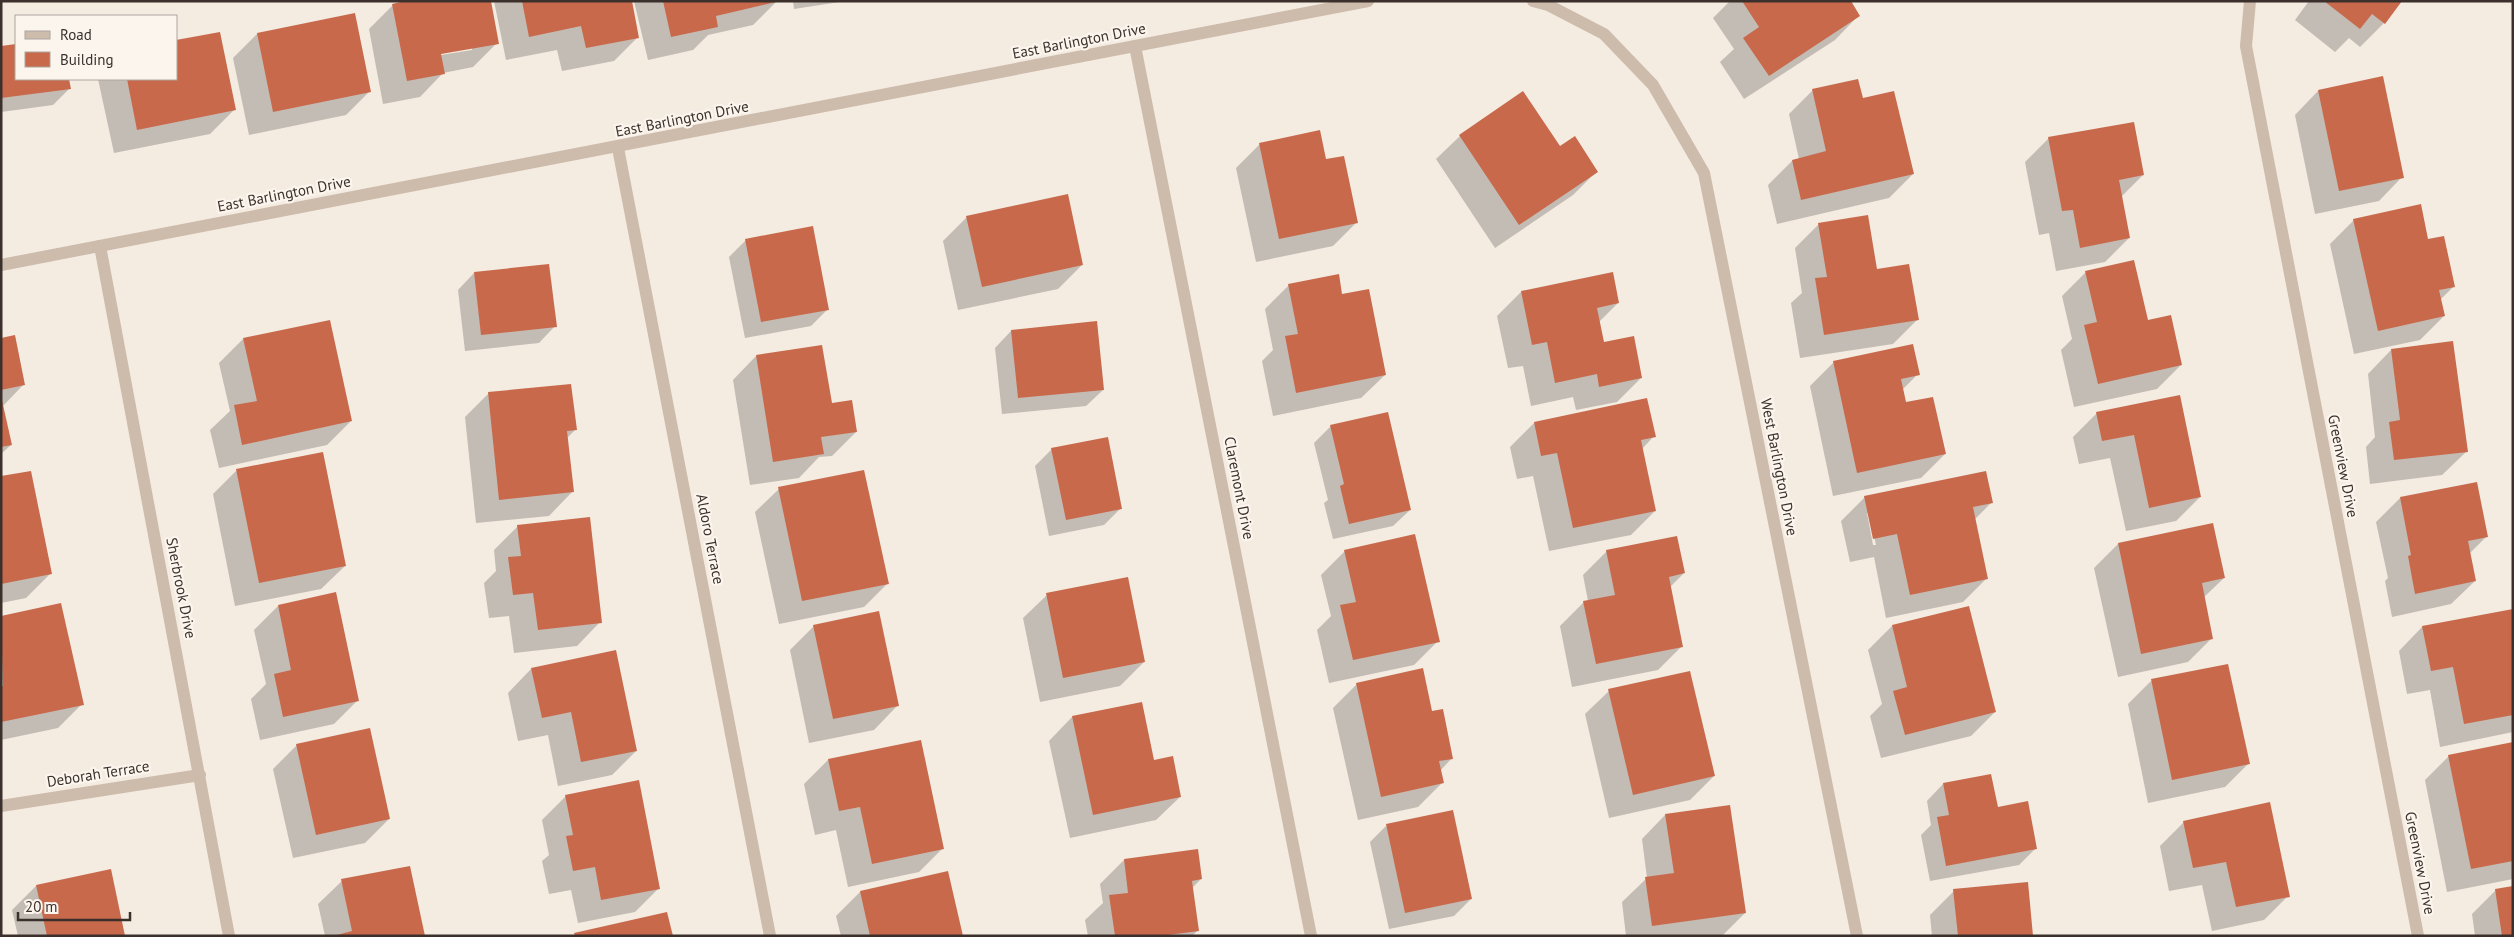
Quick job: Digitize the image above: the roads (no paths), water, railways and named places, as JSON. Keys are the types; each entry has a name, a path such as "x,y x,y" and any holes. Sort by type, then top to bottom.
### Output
{"street":[{"name":"East Barlington Drive","path":"1,265 618,148 1368,1"},
{"name":"West Barlington Drive","path":"1533,1 1548,5 1604,34 1652,85 1704,173 1857,936"},
{"name":"Greenview Drive","path":"2250,1 2246,46 2418,936"},
{"name":"Claremont Drive","path":"1135,46 1311,936"},
{"name":"Aldoro Terrace","path":"618,148 770,936"},
{"name":"Sherbrook Drive","path":"100,246 229,936"},
{"name":"Deborah Terrace","path":"1,806 200,774"}]}
